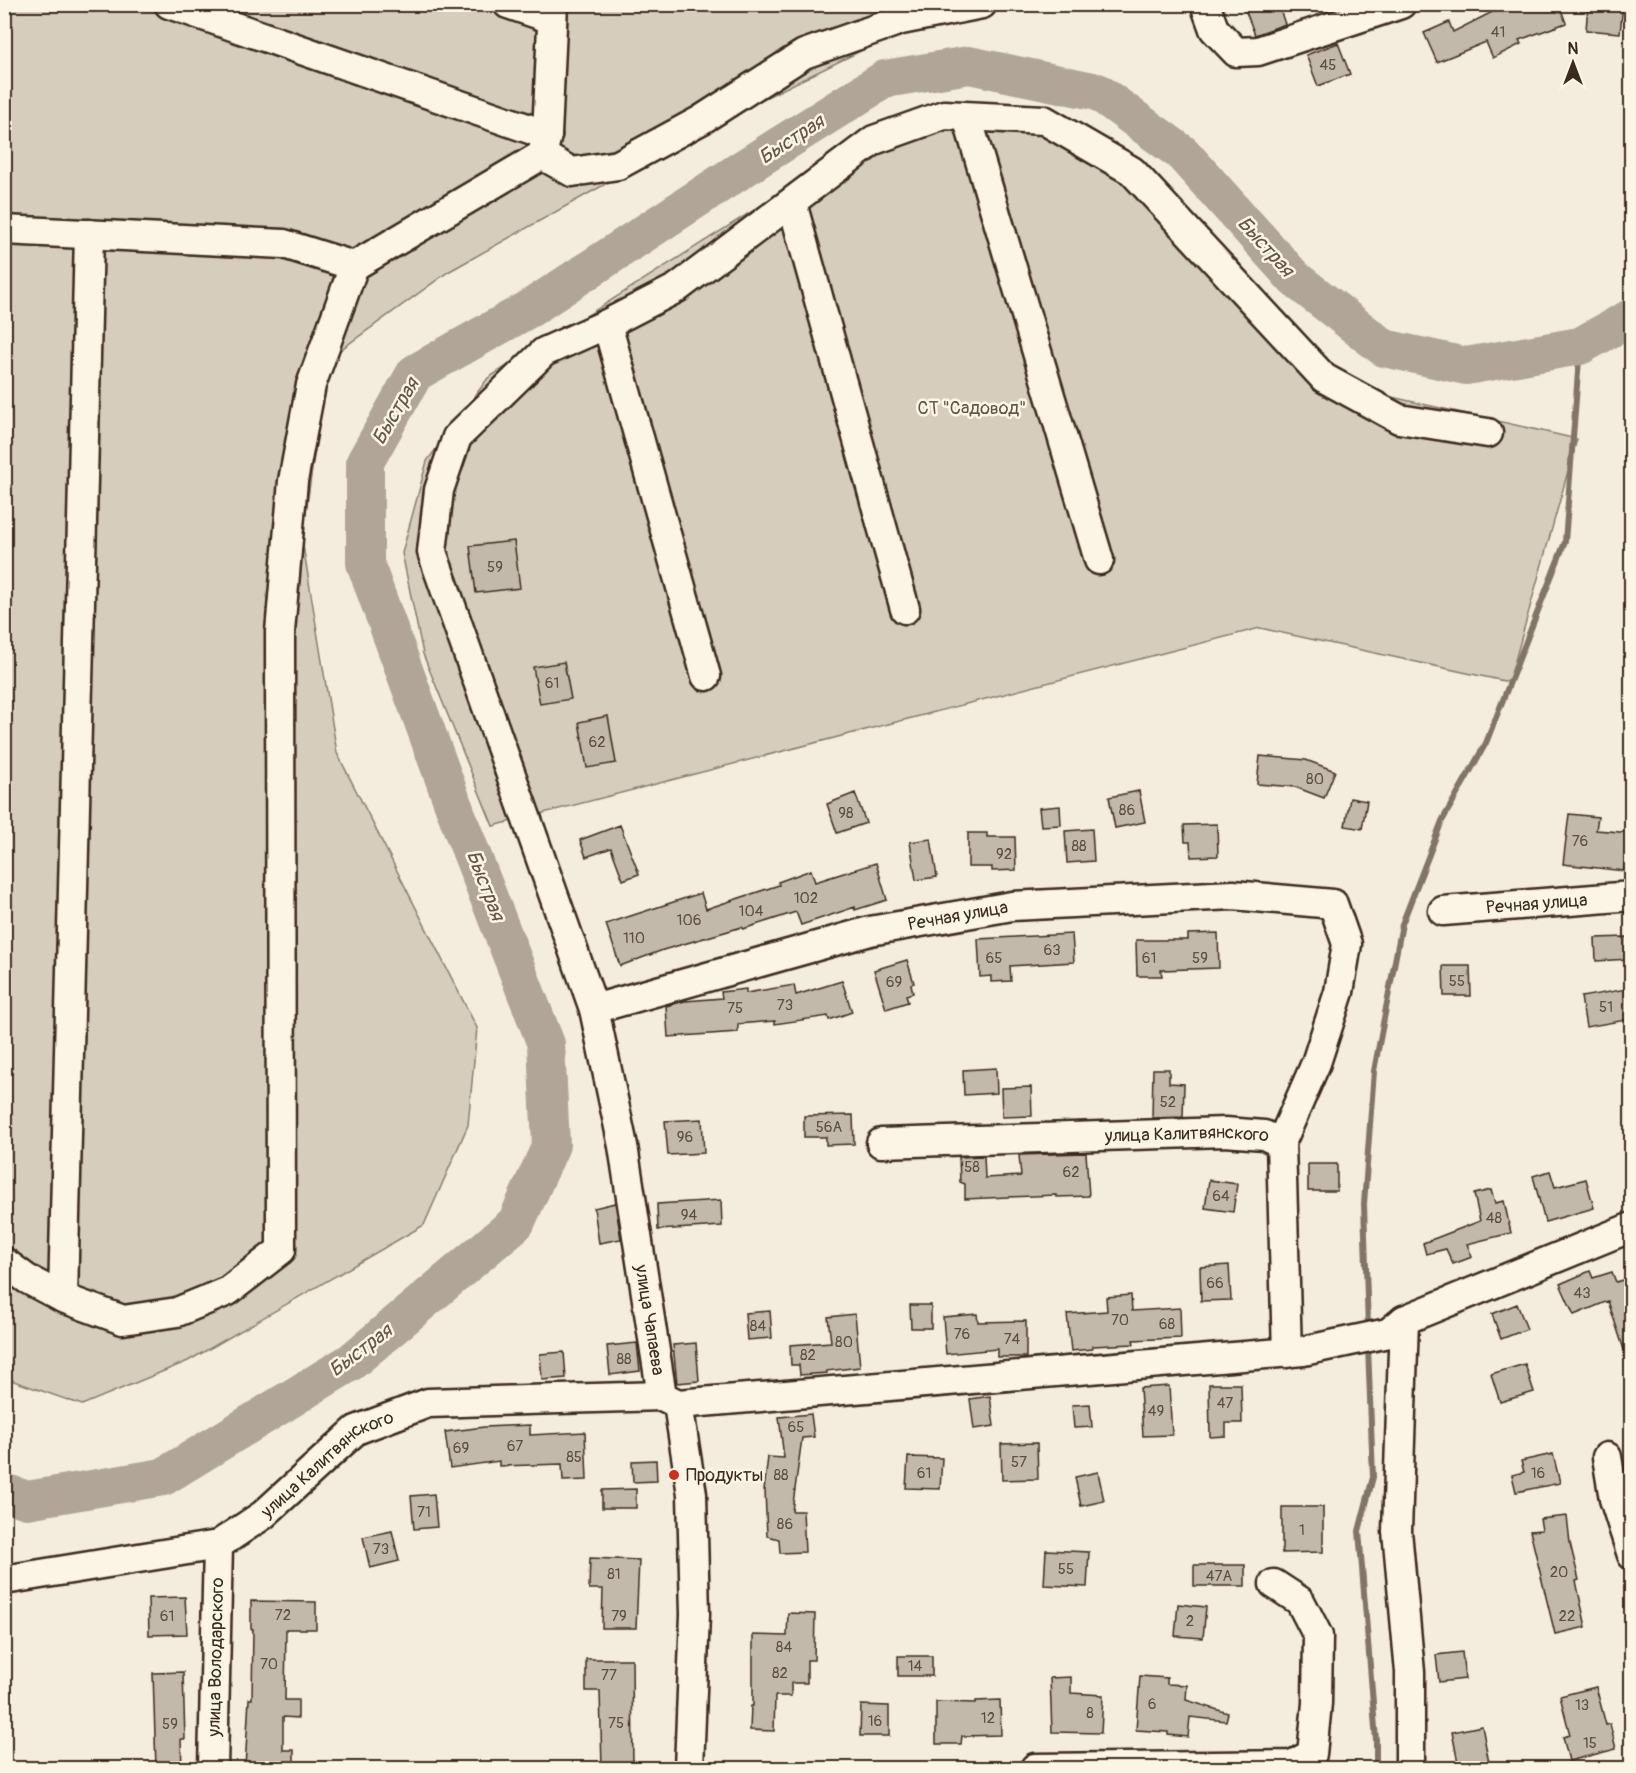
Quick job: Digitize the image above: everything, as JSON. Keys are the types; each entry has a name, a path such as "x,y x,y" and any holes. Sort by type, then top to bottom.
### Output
{"street":[{"path":"169,4 544,145 572,172 618,165 701,120 804,54 901,20 982,4"},
{"path":"508,4 552,12 544,145"},
{"path":"1205,4 1214,29 1236,52 1258,51 1401,4"},
{"name":"улица Чапаева","path":"689,1768 695,1614 692,1494 670,1400 623,1146 594,1009 432,552 440,490 458,437 544,352 607,324 677,288 874,140 944,115 1044,120 1132,171 1324,378 1399,420 1488,433"},
{"path":"967,117 1099,560"},
{"path":"4,1262 27,1279 63,1298 123,1320 177,1312 228,1291 281,1250 280,633 293,481 311,385 354,266 544,145"},
{"path":"792,203 904,609"},
{"path":"4,230 284,244 354,266"},
{"path":"63,1298 88,234"},
{"path":"607,324 706,676"},
{"name":"Речная улица","path":"594,1009 870,931 1012,906 1233,895 1333,904 1347,944 1339,992 1317,1063 1281,1143"},
{"name":"Речная улица","path":"1443,911 1632,896"},
{"name":"улица Калитвянского","path":"881,1143 1225,1132 1264,1135 1281,1143 1295,1352"},
{"name":"улица Калитвянского","path":"4,1580 218,1545 263,1515 356,1430 428,1403 670,1400 1295,1352 1396,1327 1632,1227"},
{"path":"1396,1327 1398,1531 1410,1672 1410,1768"},
{"path":"1607,1456 1614,1499 1632,1555"},
{"name":"улица Володарского","path":"213,1768 218,1545"},
{"path":"1035,1768 1292,1765 1312,1754 1317,1703 1318,1636 1300,1602 1274,1584"}],"green space":[{"path":"5,5 954,5 720,120 448,272 328,359 302,539 337,753 477,1028 468,1125 424,1225 188,1361 82,1405 5,1378"},
{"name":"СТ \"Садовод\"","path":"950,103 1072,121 1236,259 1339,385 1577,439 1509,682 1260,628 493,826 423,654 402,553 427,461 488,378 863,141"}],"building":[{"path":"1243,4 1278,4 1285,24 1255,35"},
{"path":"1508,4 1559,4 1566,23 1519,40 1521,44 1493,58 1486,42 1437,62 1424,33 1449,22 1453,32"},
{"path":"1588,4 1623,4 1620,33 1586,30"},
{"path":"1338,43 1350,74 1318,86 1306,55"},
{"path":"514,541 520,588 476,593 470,546"},
{"path":"564,662 571,699 540,704 533,667"},
{"path":"608,716 616,763 587,768 579,722"},
{"path":"1260,756 1306,760 1335,771 1324,798 1295,787 1257,784"},
{"path":"1139,791 1145,822 1115,828 1109,797"},
{"path":"855,793 866,823 837,833 827,804"},
{"path":"1350,798 1367,801 1362,829 1345,826"},
{"path":"1060,806 1061,825 1041,826 1039,808"},
{"path":"1569,814 1598,817 1596,830 1632,833 1632,859 1625,859 1624,871 1563,864"},
{"path":"1217,824 1218,856 1191,857 1190,842 1185,842 1184,825"},
{"path":"620,825 639,874 623,880 611,848 586,857 580,840"},
{"path":"1092,829 1094,861 1067,863 1065,831"},
{"path":"968,833 987,833 987,837 1015,837 1016,870 992,871 992,867 968,867"},
{"path":"931,839 937,877 916,880 910,842"},
{"path":"876,863 887,900 855,910 855,907 801,925 796,912 663,950 620,966 606,924 701,893 706,909 779,885 778,882 811,870 815,882"},
{"path":"1218,933 1219,968 1161,970 1162,976 1137,976 1136,940 1188,940 1188,934"},
{"path":"1072,934 1074,962 1010,966 1011,981 991,982 991,976 980,977 978,939"},
{"path":"1627,937 1629,959 1596,961 1595,938"},
{"path":"907,960 914,983 911,984 913,993 906,995 908,1002 886,1009 874,970"},
{"path":"1443,966 1470,966 1471,996 1444,996"},
{"path":"842,981 852,1012 829,1020 828,1016 775,1024 775,1021 738,1024 738,1032 668,1037 666,1006 685,1001 722,998 721,992 746,989 746,993 794,985 796,995"},
{"path":"1626,989 1632,1019 1586,1027 1581,997"},
{"path":"996,1068 997,1093 964,1095 963,1070"},
{"path":"1153,1069 1169,1069 1169,1083 1184,1084 1183,1117 1152,1118"},
{"path":"1031,1087 1032,1116 1002,1117 1001,1088"},
{"path":"853,1115 854,1144 826,1145 826,1137 804,1137 804,1116"},
{"path":"702,1119 704,1153 668,1155 665,1121"},
{"path":"1086,1153 1089,1196 965,1199 965,1184 960,1182 959,1157 984,1156 985,1178 1021,1176 1019,1155"},
{"path":"1308,1164 1337,1164 1337,1191 1308,1191"},
{"path":"1550,1171 1555,1187 1586,1179 1594,1208 1545,1222 1533,1176"},
{"path":"1209,1180 1237,1184 1233,1212 1205,1208"},
{"path":"1491,1190 1495,1203 1504,1201 1511,1233 1467,1244 1472,1257 1453,1264 1446,1249 1426,1254 1423,1243 1480,1221 1474,1194"},
{"path":"721,1200 722,1226 658,1230 657,1204"},
{"path":"615,1203 621,1239 599,1243 594,1208"},
{"path":"1229,1265 1231,1300 1201,1301 1200,1267"},
{"path":"1590,1271 1593,1278 1612,1272 1616,1282 1632,1277 1632,1362 1628,1362 1608,1301 1574,1315 1560,1284"},
{"path":"1131,1295 1132,1311 1180,1308 1181,1338 1133,1340 1134,1344 1092,1346 1092,1349 1071,1351 1067,1314 1107,1311 1106,1297"},
{"path":"1517,1304 1527,1329 1501,1339 1492,1314"},
{"path":"910,1305 931,1305 931,1328 911,1328"},
{"path":"770,1311 772,1338 747,1340 745,1313"},
{"path":"855,1314 860,1367 800,1375 799,1365 791,1365 790,1345 831,1342 828,1317"},
{"path":"977,1314 978,1322 1026,1321 1026,1357 997,1357 997,1349 946,1354 943,1317"},
{"path":"637,1343 640,1371 610,1375 607,1346"},
{"path":"696,1343 699,1381 677,1383 673,1345"},
{"path":"564,1352 566,1378 542,1380 540,1354"},
{"path":"1525,1364 1534,1392 1500,1402 1491,1374"},
{"path":"1209,1384 1241,1384 1242,1423 1226,1423 1226,1436 1210,1437"},
{"path":"1169,1386 1172,1435 1143,1436 1140,1388"},
{"path":"990,1396 994,1426 974,1429 970,1399"},
{"path":"1090,1404 1092,1427 1074,1428 1072,1405"},
{"path":"811,1414 814,1437 802,1438 792,1511 803,1511 805,1552 780,1553 779,1539 767,1536 764,1490 768,1457 784,1458 779,1417"},
{"path":"530,1425 530,1435 585,1432 587,1480 563,1481 562,1464 499,1466 499,1461 450,1468 445,1432"},
{"path":"1037,1443 1038,1479 1002,1480 1001,1444"},
{"path":"1553,1454 1560,1483 1516,1492 1512,1475 1524,1472 1521,1461"},
{"path":"908,1457 942,1458 940,1489 906,1488"},
{"path":"656,1460 657,1481 633,1482 632,1461"},
{"path":"1098,1472 1104,1501 1081,1506 1075,1477"},
{"path":"636,1489 636,1508 602,1508 602,1490"},
{"path":"434,1494 437,1527 414,1529 411,1496"},
{"path":"1282,1507 1323,1507 1323,1552 1282,1553"},
{"path":"1567,1516 1570,1543 1579,1580 1576,1581 1586,1627 1555,1634 1530,1531 1542,1530 1540,1519"},
{"path":"392,1531 399,1561 370,1568 363,1537"},
{"path":"1046,1550 1089,1552 1087,1587 1044,1585"},
{"path":"590,1558 639,1560 636,1628 602,1628 603,1589 589,1589"},
{"path":"1194,1565 1245,1565 1245,1586 1194,1586"},
{"path":"185,1597 187,1634 149,1635 148,1598"},
{"path":"251,1601 316,1602 316,1629 286,1629 285,1700 298,1700 298,1718 283,1717 283,1750 294,1750 294,1766 245,1768 249,1699 252,1699"},
{"path":"1178,1604 1206,1607 1203,1638 1175,1636"},
{"path":"788,1613 815,1614 814,1660 807,1660 807,1683 791,1683 791,1696 775,1696 774,1731 750,1730 751,1706 753,1706 753,1635 787,1636"},
{"path":"1462,1652 1465,1679 1439,1682 1436,1655"},
{"path":"898,1656 932,1656 932,1676 898,1676"},
{"path":"586,1659 632,1659 633,1768 602,1768 600,1691 586,1691"},
{"path":"183,1672 185,1739 181,1739 182,1768 156,1768 153,1673"},
{"path":"1140,1676 1167,1678 1167,1684 1187,1685 1186,1700 1228,1713 1226,1721 1190,1717 1188,1737 1168,1735 1168,1732 1136,1730"},
{"path":"1071,1677 1071,1693 1103,1695 1101,1733 1052,1732 1050,1678"},
{"path":"1596,1687 1606,1725 1610,1724 1616,1749 1569,1761 1563,1737 1570,1735 1560,1696"},
{"path":"1000,1700 1001,1735 962,1736 961,1744 936,1744 936,1702 976,1703 976,1701"},
{"path":"861,1705 889,1706 889,1736 860,1736"},
{"path":"1482,1726 1490,1768 1459,1768 1452,1732"}],"waterway":[{"name":"Быстрая","path":"4,1492 27,1500 163,1477 351,1362 516,1223 551,1145 546,1044 464,834 365,563 365,462 415,373 529,309 885,79 969,65 1098,92 1182,153 1295,279 1384,348 1466,366 1580,346 1632,317"},
{"path":"1368,1329 1364,1204 1374,1071 1402,924 1442,821 1486,743 1565,542 1580,346"},
{"path":"1368,1346 1373,1477 1359,1531 1376,1740 1376,1768"}],"place":[{"name":"Продукты","path":"674,1475"}]}
